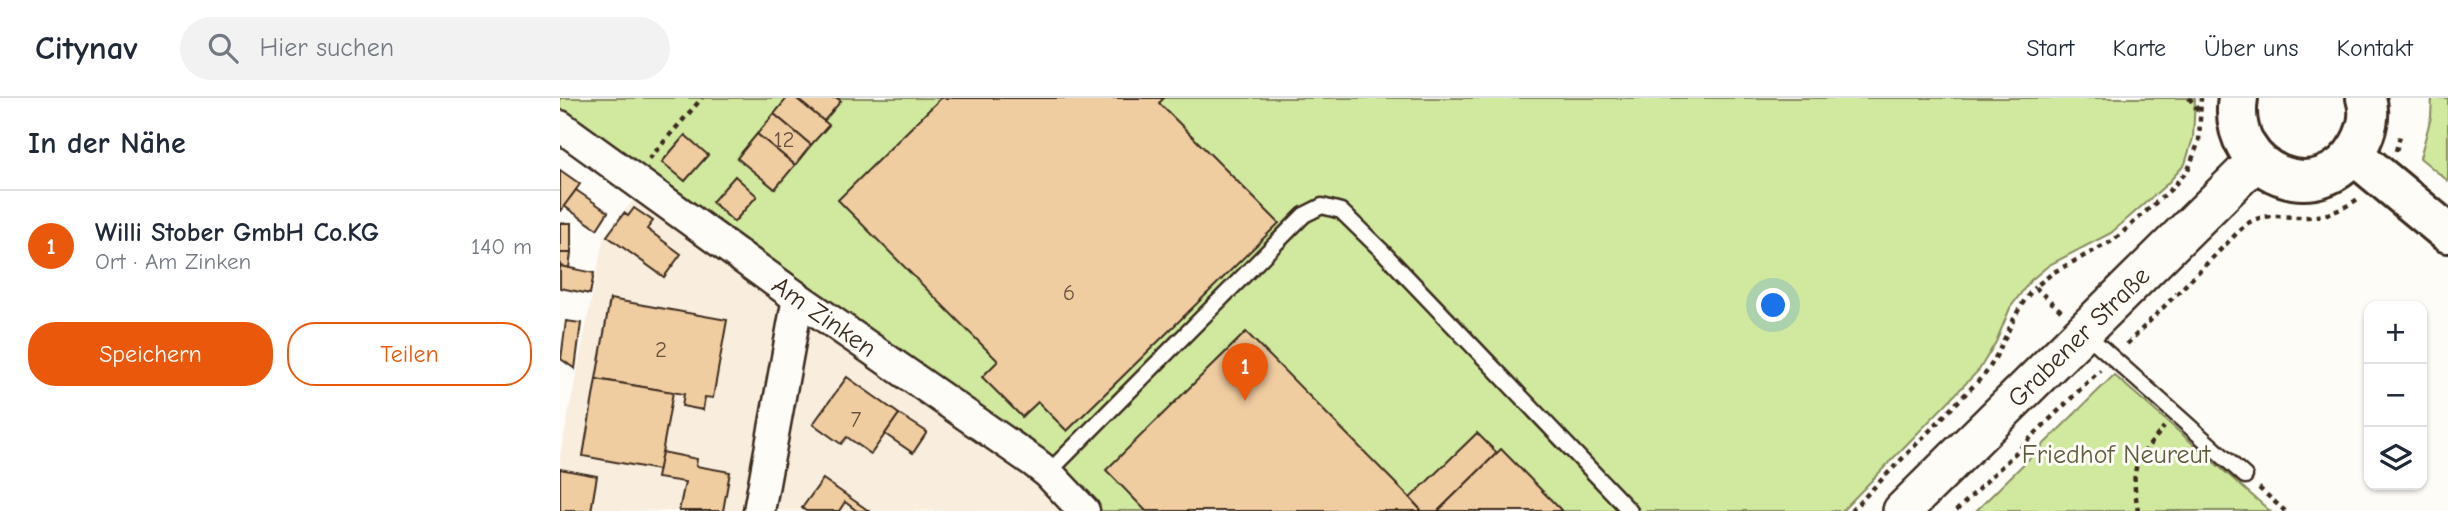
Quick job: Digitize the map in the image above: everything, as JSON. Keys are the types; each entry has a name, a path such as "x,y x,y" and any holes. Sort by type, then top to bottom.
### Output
{"main road":[{"path":"2238,98 2238,129 2245,147 2256,161 2269,171 2299,180 2314,179 2338,169 2368,167"},
{"path":"2366,98 2368,120 2364,136 2368,167 2448,233"}],"street":[{"name":"Am Zinken","path":"560,126 798,298 1048,473 1084,511"},
{"name":"Grabener Straße","path":"1902,511 2256,161"},
{"path":"759,511 798,298"}],"lane":[{"path":"1048,473 1304,215 1322,206 1341,211 1383,252 1630,511"},
{"path":"2084,333 2245,476"}],"path":[{"path":"632,178 702,98"},
{"path":"2189,98 2200,111"},
{"path":"1851,511 1985,374 1994,362 2017,310 2035,287 2054,272 2114,240 2171,189 2188,170 2201,127 2201,98"},
{"path":"1956,511 2245,225 2254,219 2275,215 2308,217 2339,210 2370,191 2368,167"},
{"path":"2035,287 2084,333"},
{"path":"2138,511 2133,482 2137,462 2168,423 2170,410"},
{"path":"2245,476 2285,511"}],"shaded area":[{"path":"905,98 1686,511 560,511 560,456 604,236 648,182"}],"green space":[{"path":"560,98 2195,98 2193,138 2185,164 2167,184 2111,233 2049,265 2030,281 2010,308 1996,342 1979,370 1842,511 1100,511 1074,482 560,110"},
{"path":"2432,98 2448,98 2448,181 2420,158 2431,117"},
{"name":"Friedhof Neureut","path":"2114,375 2270,511 1976,511"}],"building":[{"path":"787,98 796,98 829,125 811,145 774,114"},
{"path":"796,98 837,98 841,101 824,121"},
{"path":"941,98 1164,98 1159,103 1279,223 1067,431 1038,402 1022,417 982,377 998,361 838,200"},
{"path":"774,114 811,145 795,165 757,134"},
{"path":"757,134 795,165 775,189 737,158"},
{"path":"685,135 708,155 685,181 662,162"},
{"path":"560,170 580,184 561,211 560,211"},
{"path":"735,176 757,196 734,222 712,202"},
{"path":"576,190 608,212 597,229 564,206"},
{"path":"634,208 653,221 647,229 681,254 664,277 607,236 624,213 628,216"},
{"path":"560,223 571,223 571,253 560,253"},
{"path":"560,253 571,253 569,268 560,266"},
{"path":"560,266 594,273 590,294 560,288"},
{"path":"610,299 727,320 713,398 705,397 703,410 682,406 684,394 596,379"},
{"path":"566,321 581,323 575,369 561,359"},
{"path":"1246,332 1422,511 1146,511 1106,470"},
{"path":"847,377 899,414 871,454 847,437 841,444 813,424"},
{"path":"596,379 673,392 659,470 583,456"},
{"path":"899,414 927,432 913,453 885,434"},
{"path":"1477,433 1497,453 1438,511 1422,511 1410,498"},
{"path":"1501,449 1562,511 1438,511 1497,453"},
{"path":"662,452 697,459 696,466 730,472 723,511 679,511 685,482 657,478"},
{"path":"560,469 597,476 591,511 560,511"},
{"path":"823,479 869,511 857,511 845,502 839,511 806,511 802,508"}],"place":[{"name":"Willi Stober GmbH Co.KG","path":"1245,401"}]}
